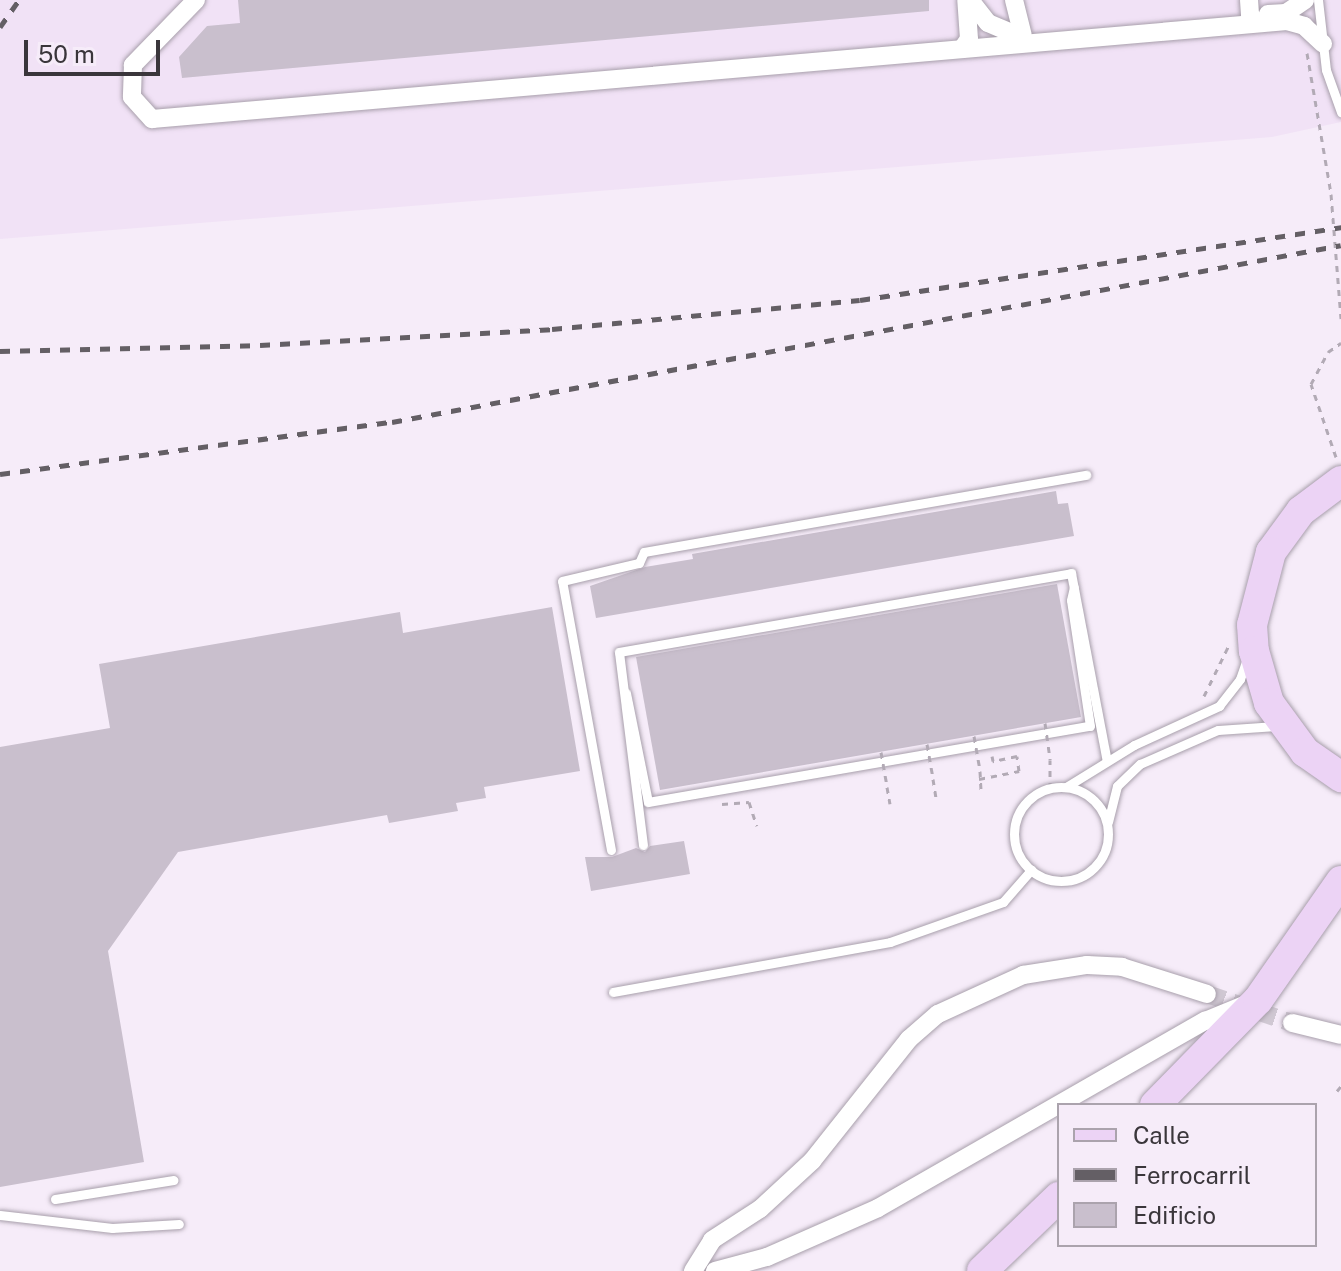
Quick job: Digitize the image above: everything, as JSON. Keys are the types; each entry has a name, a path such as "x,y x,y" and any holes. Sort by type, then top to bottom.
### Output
{"main road":[{"path":"1338,469 1301,511 1271,552 1252,625 1259,677 1283,726 1338,780"},
{"path":"1157,1103 1258,1000 1336,887 1341,854"},
{"path":"990,1264 1057,1199"}],"street":[{"path":"196,0 133,65 132,97 152,119 1253,13 1304,26 1323,44"},
{"path":"209,0 144,66 141,93 157,110 963,42 1253,13 1286,13 1305,0"},
{"path":"956,0 963,42"},
{"path":"963,42 968,0"},
{"path":"968,0 988,23 1020,35"},
{"path":"1014,0 1020,35"},
{"path":"693,1271 712,1240 760,1209 812,1161 901,1049 938,1014 1023,975 1087,965 1122,967 1207,994"},
{"path":"1062,1103 1205,1021 1258,1000"},
{"path":"1292,1023 1341,1035"},
{"path":"715,1271 767,1257 878,1208 1057,1106"}],"lane":[{"path":"1318,0 1326,70 1341,112"},
{"path":"611,850 562,581 639,563 644,552 1086,475"},
{"path":"643,845 619,652 1071,573 1107,761"},
{"path":"624,689 633,709 648,802 1090,726 1071,600 1074,587"},
{"path":"1252,625 1240,679 1219,706 1107,761 1065,787 1050,788 1036,794 1017,817 1015,845 1031,870 1053,880 1080,877 1101,858 1112,800 1131,769 1218,730 1283,726"},
{"path":"1065,787 1094,801 1108,829"},
{"path":"613,992 890,942 1003,902 1031,870"},
{"path":"55,1199 173,1180"},
{"path":"0,1215 112,1228 179,1224"}],"path":[{"path":"1304,26 1331,194 1341,319"},
{"path":"1338,469 1311,384 1328,352 1341,343"},
{"path":"1045,723 1050,788"},
{"path":"974,736 981,790"},
{"path":"927,744 936,797"},
{"path":"881,752 890,804"},
{"path":"979,779 1019,771 1017,756 993,761"},
{"path":"723,808 749,802 757,826"},
{"path":"1337,1091 1341,1086"}],"shaded area":[{"path":"0,0 1341,0 1341,122 1272,137 0,239"}],"building":[{"path":"238,0 929,0 929,11 182,78 179,57 207,26 240,23"},
{"path":"1056,491 1058,504 1068,503 1074,536 596,618 590,586 645,567 693,559 692,554"},
{"path":"1057,584 1081,717 660,790 636,657"},
{"path":"552,607 580,771 484,787 486,798 456,803 458,811 389,823 387,815 178,852 108,951 144,1162 0,1187 0,747 110,728 99,664 400,612 403,633"},
{"path":"684,841 690,874 591,891 585,857 612,857 636,848 645,852 650,846"}],"tunnel":[{"path":"1207,994 1292,1023"}],"railway":[{"path":"0,27 19,0"},
{"path":"0,351 260,345 552,329 860,300 1341,227"},
{"path":"0,474 392,422 1341,245"}]}
